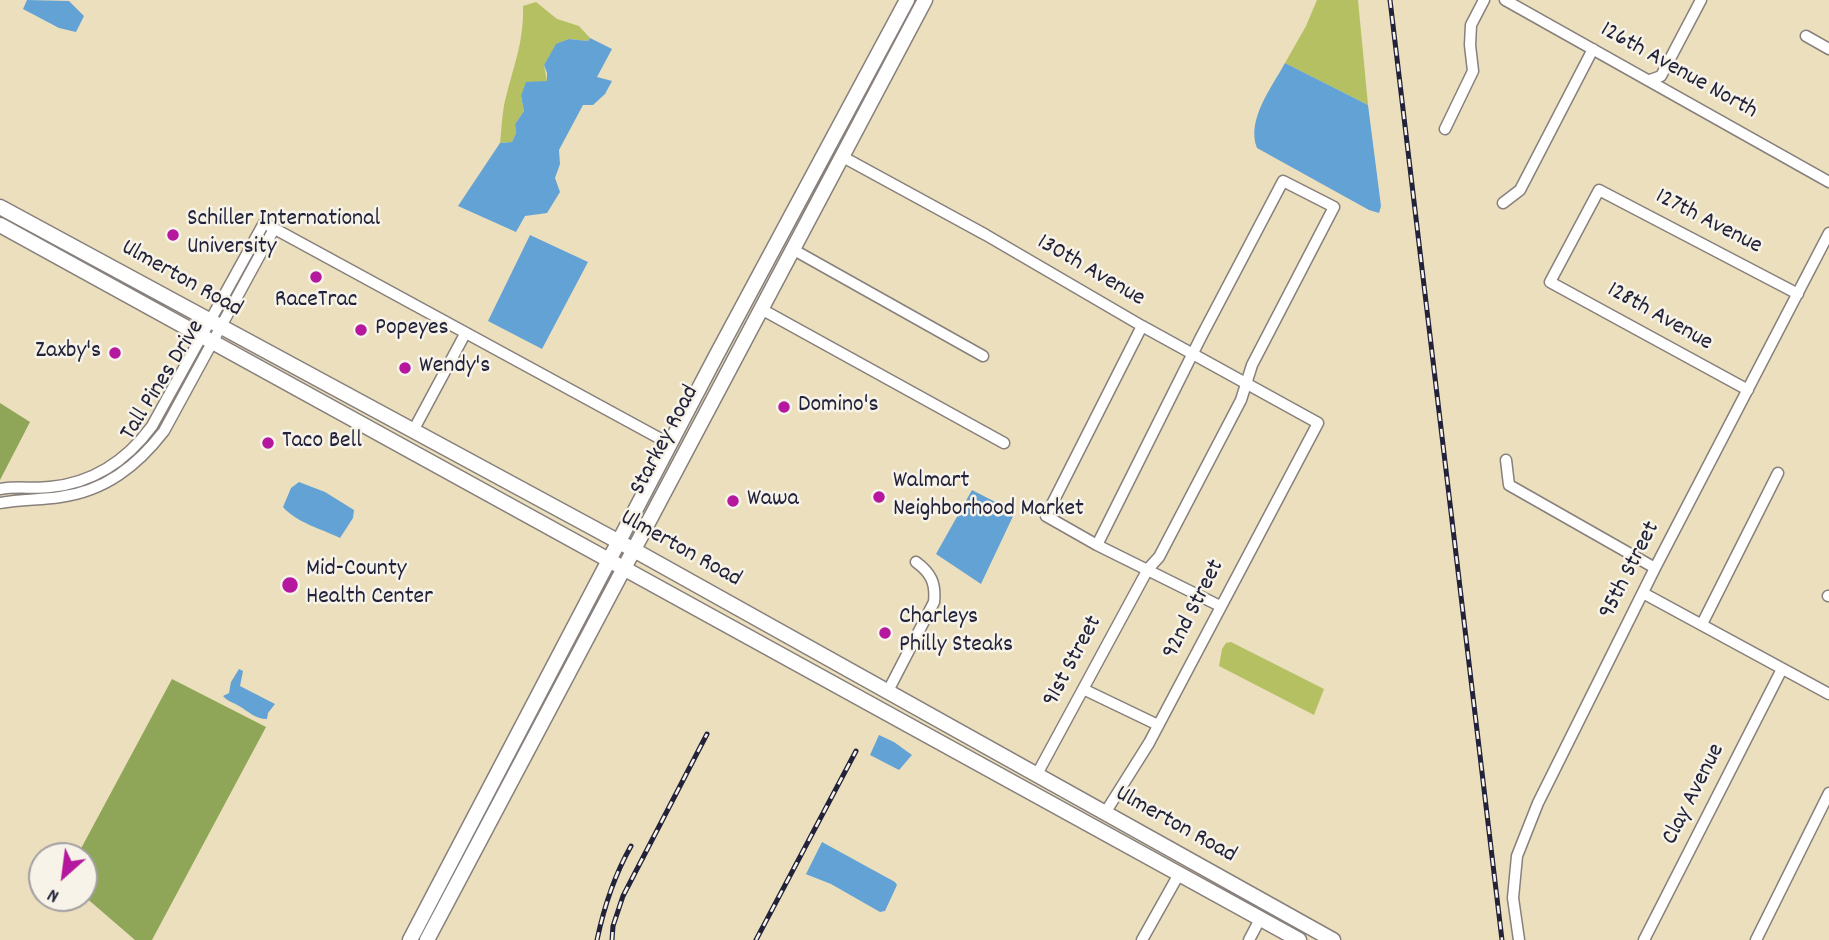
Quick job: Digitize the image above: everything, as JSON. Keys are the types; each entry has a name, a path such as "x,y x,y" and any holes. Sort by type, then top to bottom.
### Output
{"main road":[{"name":"Starkey Road","path":"410,940 670,444 908,0"},
{"name":"Starkey Road","path":"427,940 925,0"},
{"path":"821,164 843,158 841,136 860,101 859,93"},
{"name":"Ulmerton Road","path":"0,207 634,550 1333,940"},
{"name":"Ulmerton Road","path":"0,225 1299,940"},
{"path":"726,339 731,369"},
{"path":"834,684 845,682 865,691 888,691"},
{"path":"880,710 901,711 961,743 981,744"},
{"path":"1003,777 1021,776 1085,811 1105,814"},
{"path":"1179,874 1199,875 1283,921 1296,925 1300,922"}],"street":[{"path":"1445,129 1473,71 1471,26 1484,0"},
{"name":"126th Avenue North","path":"1505,0 1829,182"},
{"path":"1650,80 1661,76 1701,0"},
{"path":"1806,37 1829,49"},
{"path":"1503,203 1520,190 1593,49"},
{"name":"130th Avenue","path":"843,158 986,235 1142,326 1318,422"},
{"name":"91st Street","path":"1036,775 1148,569 1159,557 1241,400 1245,382 1334,207 1283,181 1194,353"},
{"name":"127th Avenue","path":"1550,282 1599,190 1798,293"},
{"name":"Tall Pines Drive","path":"0,489 66,485 82,481 116,464 130,453 152,426 207,340 269,226 465,334"},
{"name":"95th Street","path":"1519,940 1513,898 1517,856 1538,803 1655,568 1829,233"},
{"path":"794,250 983,356"},
{"name":"128th Avenue","path":"1550,282 1748,390"},
{"path":"763,310 1004,443"},
{"path":"1142,326 1046,516 1097,545 1220,606"},
{"path":"413,430 465,334 670,444"},
{"name":"Tall Pines Drive","path":"0,503 74,495 101,485 128,470 164,431 207,340"},
{"path":"1097,545 1194,353"},
{"name":"92nd Street","path":"1105,814 1149,743 1318,422"},
{"path":"1506,460 1509,485 1655,568"},
{"path":"1702,624 1778,473"},
{"path":"888,691 934,602 935,586 932,577 916,562"},
{"path":"1643,593 1829,694"},
{"name":"Clay Avenue","path":"1644,940 1782,670"},
{"path":"1083,689 1157,725"},
{"path":"1756,940 1829,793"},
{"path":"1142,940 1179,874"},
{"path":"1249,940 1260,919"}],"green space":[{"path":"1317,0 1358,0 1368,105 1285,63"},
{"path":"536,2 557,19 579,26 590,38 588,41 569,39 556,45 544,65 547,81 521,96 524,111 515,124 516,133 512,142 500,143 504,105 520,40 523,6"},
{"path":"0,403 30,422 0,480"},
{"path":"1231,642 1324,689 1314,715 1219,666 1222,649 1226,643"},
{"path":"172,679 266,727 152,940 135,940 98,908 98,842 85,842"}],"water":[{"path":"27,0 69,1 84,16 76,32 59,28 23,9"},
{"path":"590,38 612,49 597,77 612,81 605,94 593,105 583,105 559,150 560,164 555,178 560,192 547,213 525,216 516,232 458,206 500,143 512,142 516,133 515,124 524,111 521,96 526,82 547,81 544,65 556,44 569,39 588,41"},
{"path":"1285,63 1368,105 1381,206 1379,213 1257,148 1255,126 1258,115"},
{"path":"530,235 588,262 542,349 488,321"},
{"path":"299,482 325,492 354,510 353,518 340,538 302,521 283,507 291,488"},
{"path":"972,490 1015,512 981,584 936,554"},
{"path":"239,669 243,671 240,686 275,704 267,719 255,716 223,696 229,693 231,682"},
{"path":"879,735 912,755 899,770 870,755"},
{"path":"822,842 895,882 897,885 885,911 880,912 831,884 806,874"}],"railway":[{"path":"1390,0 1502,940"},
{"path":"612,940 613,926 623,896 707,734"},
{"path":"756,940 856,751"},
{"path":"597,940 610,892 631,846"}],"place":[{"name":"Schiller International University","path":"173,235"},
{"name":"RaceTrac","path":"316,277"},
{"name":"Popeyes","path":"361,330"},
{"name":"Zaxby's","path":"115,353"},
{"name":"Wendy's","path":"405,368"},
{"name":"Domino's","path":"784,407"},
{"name":"Taco Bell","path":"268,443"},
{"name":"Walmart Neighborhood Market","path":"879,497"},
{"name":"Wawa","path":"733,501"},
{"name":"Mid-County Health Center","path":"290,585"},
{"name":"Charleys Philly Steaks","path":"885,633"}]}
